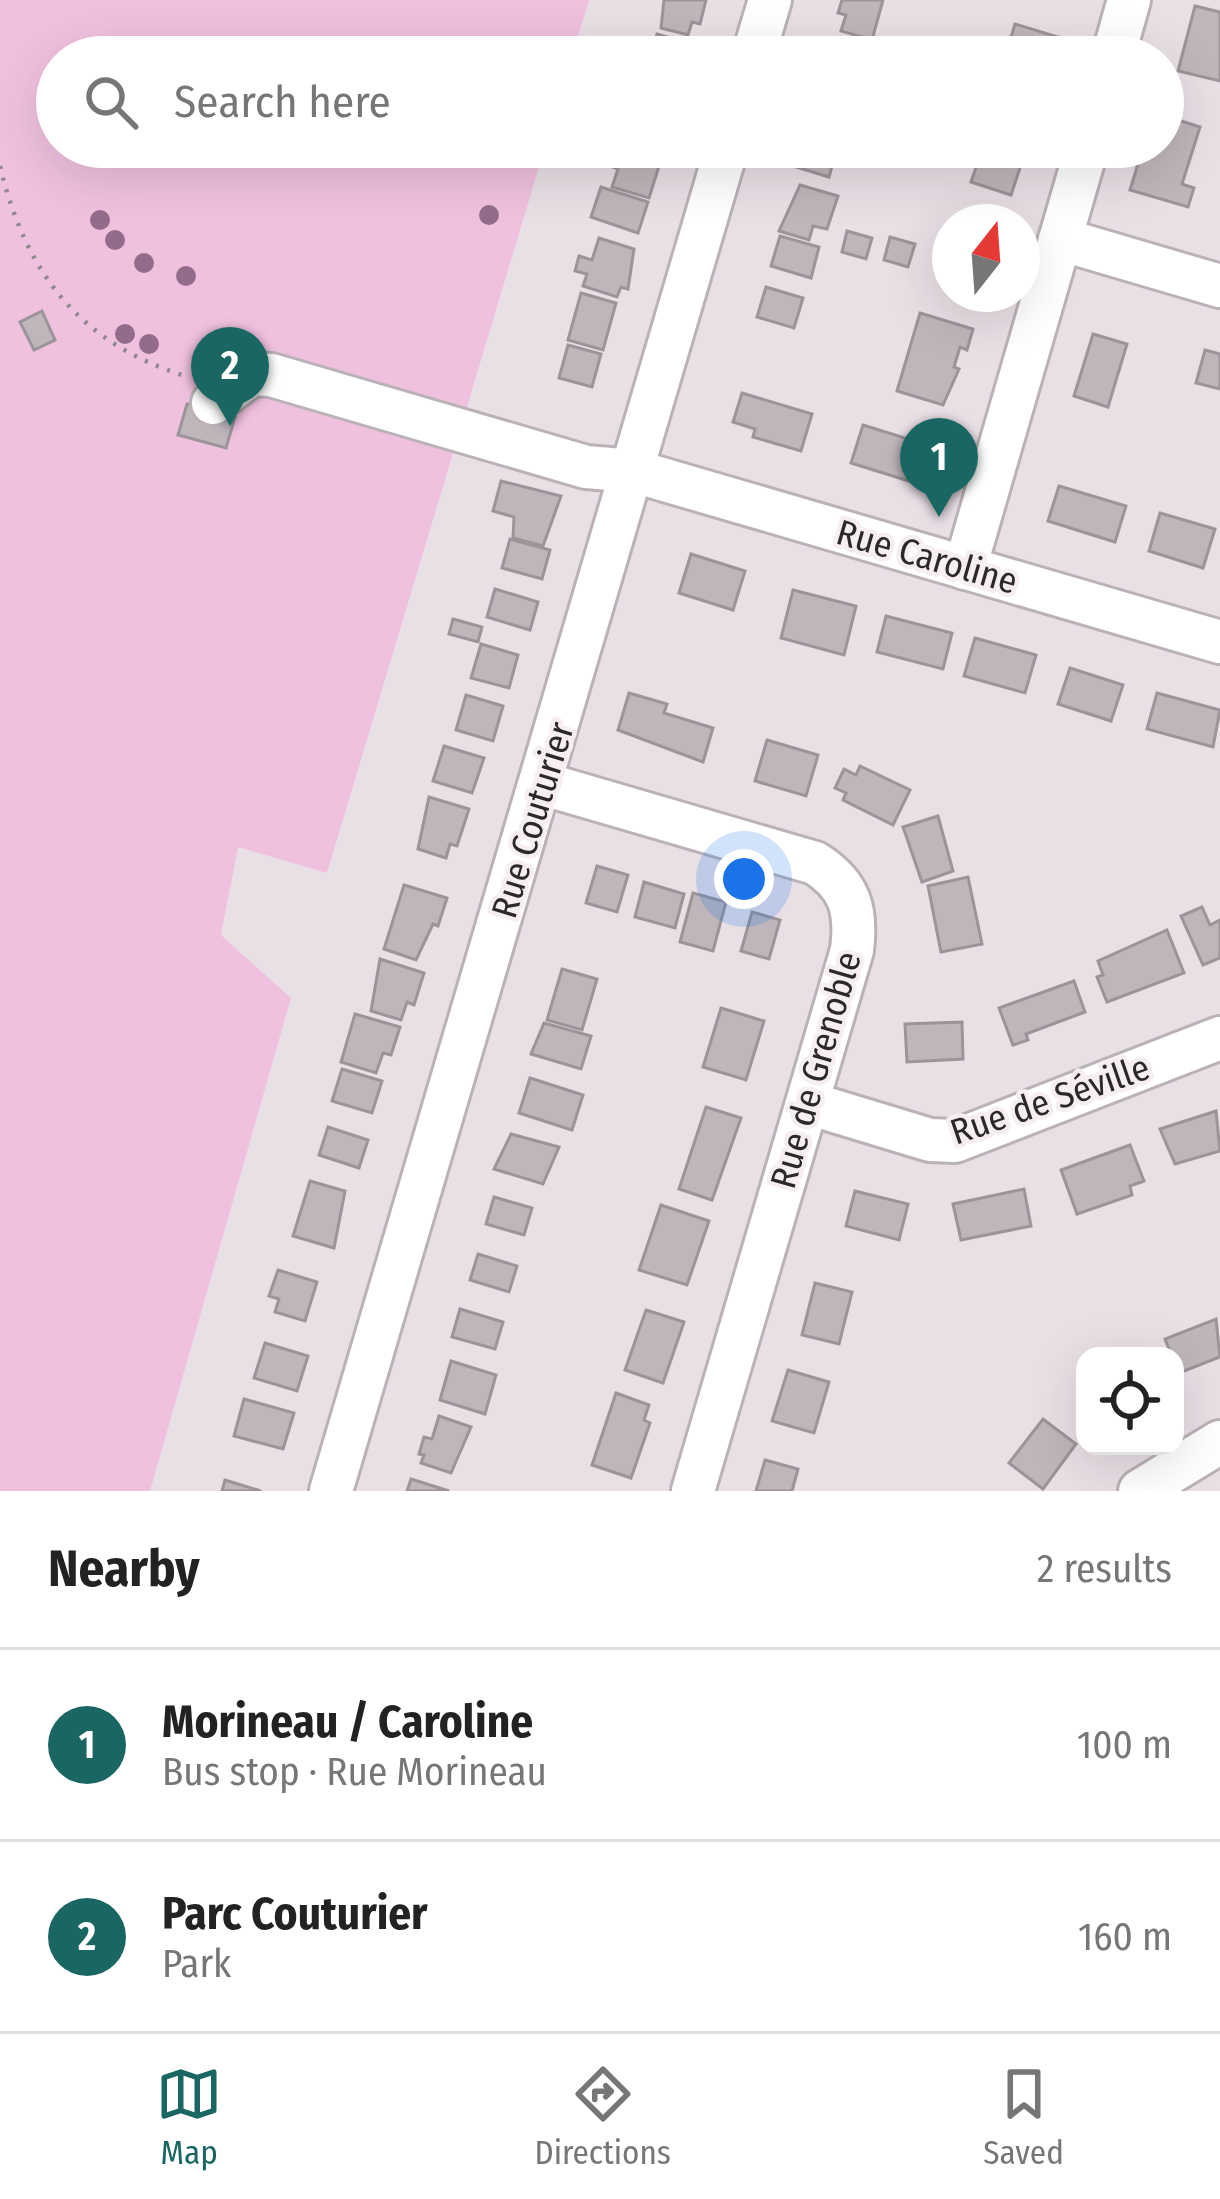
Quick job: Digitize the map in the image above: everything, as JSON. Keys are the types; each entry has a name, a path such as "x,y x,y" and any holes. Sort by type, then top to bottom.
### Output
{"street":[{"path":"759,36 770,0"},
{"path":"1119,36 1129,0"},
{"name":"Rue Couturier","path":"331,1491 544,784 722,168"},
{"path":"964,568 1081,168"},
{"path":"1060,239 1220,286"},
{"name":"Rue Caroline","path":"220,396 252,374 271,375 586,467 634,471 1220,643"},
{"name":"Rue de Grenoble","path":"544,784 814,863 837,877 854,914 852,950 692,1491"},
{"name":"Rue de Séville","path":"808,1103 930,1140 956,1141 1220,1038"},
{"path":"1140,1491 1220,1442"}],"path":[{"path":"0,166 26,249 102,338 220,396"}],"shaded area":[{"path":"0,0 589,0 578,36 36,36 36,168 539,168 327,873 238,847 221,935 291,998 150,1491 0,1491"}],"building":[{"path":"664,0 706,0 700,24 692,22 688,35 661,28"},
{"path":"842,0 883,0 873,36 841,31 846,15 838,13"},
{"path":"1195,6 1220,12 1220,81 1184,72 1184,48"},
{"path":"1015,24 1055,36 1011,36"},
{"path":"1184,122 1200,127 1182,184 1194,188 1188,207 1130,190 1137,168 1184,168"},
{"path":"658,168 649,198 612,187 618,169"},
{"path":"799,168 832,168 829,177"},
{"path":"976,168 1020,168 1011,195 971,182"},
{"path":"800,185 838,196 827,229 813,226 809,240 779,231"},
{"path":"601,187 648,202 638,233 591,217"},
{"path":"847,231 872,238 866,259 842,252"},
{"path":"780,236 819,247 811,278 771,266"},
{"path":"890,237 915,244 908,267 884,260"},
{"path":"599,238 634,249 628,289 621,287 617,297 583,286 587,274 575,271 579,256 592,260"},
{"path":"766,287 803,298 794,328 757,317"},
{"path":"581,293 616,303 603,350 568,340"},
{"path":"42,311 55,340 34,350 20,322"},
{"path":"920,313 973,329 967,350 960,347 954,367 959,369 943,405 897,391"},
{"path":"1093,334 1127,344 1108,407 1074,396"},
{"path":"568,345 601,354 592,387 559,378"},
{"path":"1205,350 1220,354 1220,389 1196,383"},
{"path":"742,393 812,414 801,451 753,437 755,429 733,422"},
{"path":"187,404 235,417 226,448 178,435"},
{"path":"863,425 921,443 909,481 851,463"},
{"path":"501,481 561,496 543,546 513,538 514,517 493,511"},
{"path":"1059,486 1126,506 1115,542 1048,521"},
{"path":"1160,513 1215,529 1203,568 1149,551"},
{"path":"510,539 550,550 542,579 502,568"},
{"path":"691,554 745,571 733,610 679,593"},
{"path":"495,589 538,602 530,630 487,617"},
{"path":"793,590 856,606 844,655 781,638"},
{"path":"886,616 952,633 943,669 877,652"},
{"path":"453,619 482,627 478,642 449,634"},
{"path":"975,638 1036,655 1025,693 964,676"},
{"path":"481,644 518,655 509,688 471,678"},
{"path":"1070,668 1123,685 1111,721 1058,704"},
{"path":"629,693 667,704 664,713 713,728 703,762 618,730"},
{"path":"1157,693 1220,710 1213,747 1147,729"},
{"path":"466,695 503,706 493,741 456,730"},
{"path":"767,740 818,755 806,796 755,781"},
{"path":"444,746 484,758 472,793 433,781"},
{"path":"860,766 910,790 893,825 843,800 846,793 835,788 844,769 856,775"},
{"path":"429,797 469,809 457,846 450,844 446,858 418,849"},
{"path":"938,816 953,871 922,882 903,827"},
{"path":"597,866 628,875 617,912 586,903"},
{"path":"968,877 982,944 941,952 928,886"},
{"path":"644,882 684,894 675,928 635,917"},
{"path":"404,885 447,898 438,926 433,924 416,960 384,949"},
{"path":"693,893 726,902 713,951 680,942"},
{"path":"1202,907 1210,925 1220,920 1220,958 1203,965 1181,916"},
{"path":"752,912 780,920 769,959 741,951"},
{"path":"1167,930 1184,973 1107,1002 1097,977 1103,975 1098,961"},
{"path":"380,959 424,973 414,1005 407,1002 401,1020 371,1011"},
{"path":"562,969 597,979 582,1030 547,1020"},
{"path":"1074,981 1085,1012 1026,1034 1028,1040 1013,1045 999,1008"},
{"path":"721,1008 764,1021 746,1080 703,1067"},
{"path":"355,1014 400,1027 391,1055 383,1053 376,1073 341,1062"},
{"path":"962,1022 963,1059 907,1062 905,1024"},
{"path":"544,1023 591,1036 581,1069 531,1054"},
{"path":"342,1069 382,1081 372,1113 332,1101"},
{"path":"530,1078 583,1095 572,1130 519,1113"},
{"path":"706,1107 741,1118 712,1200 679,1189"},
{"path":"1216,1111 1220,1151 1175,1164 1160,1129"},
{"path":"328,1127 368,1140 359,1168 319,1155"},
{"path":"511,1134 559,1147 543,1184 494,1169"},
{"path":"1130,1145 1144,1181 1130,1186 1132,1195 1077,1214 1061,1170"},
{"path":"310,1181 345,1191 334,1248 293,1236"},
{"path":"1024,1189 1031,1226 961,1240 953,1204"},
{"path":"855,1191 908,1204 899,1240 846,1226"},
{"path":"494,1197 532,1208 524,1235 486,1224"},
{"path":"661,1205 709,1221 687,1285 639,1270"},
{"path":"478,1254 517,1266 509,1292 470,1280"},
{"path":"278,1270 317,1282 305,1321 275,1312 279,1299 269,1296"},
{"path":"815,1283 852,1292 839,1344 802,1335"},
{"path":"460,1309 503,1322 495,1349 452,1337"},
{"path":"646,1310 684,1322 663,1383 625,1370"},
{"path":"1216,1319 1220,1357 1184,1371 1184,1347 1168,1347 1165,1339"},
{"path":"265,1343 308,1356 297,1391 254,1378"},
{"path":"451,1361 496,1375 485,1414 440,1400"},
{"path":"788,1370 829,1382 814,1433 772,1421"},
{"path":"616,1393 649,1405 644,1420 650,1423 631,1478 592,1465"},
{"path":"244,1399 294,1413 283,1449 234,1436"},
{"path":"439,1416 471,1427 451,1473 421,1463 424,1455 419,1454 424,1437 432,1439"},
{"path":"1043,1419 1076,1444 1043,1489 1009,1463"},
{"path":"765,1460 798,1469 792,1491 756,1491"},
{"path":"411,1479 449,1491 407,1491"},
{"path":"225,1480 261,1491 222,1491"}],"place":[{"name":"Parc Couturier","path":"230,426"},
{"name":"Morineau / Caroline","path":"939,517"}]}
